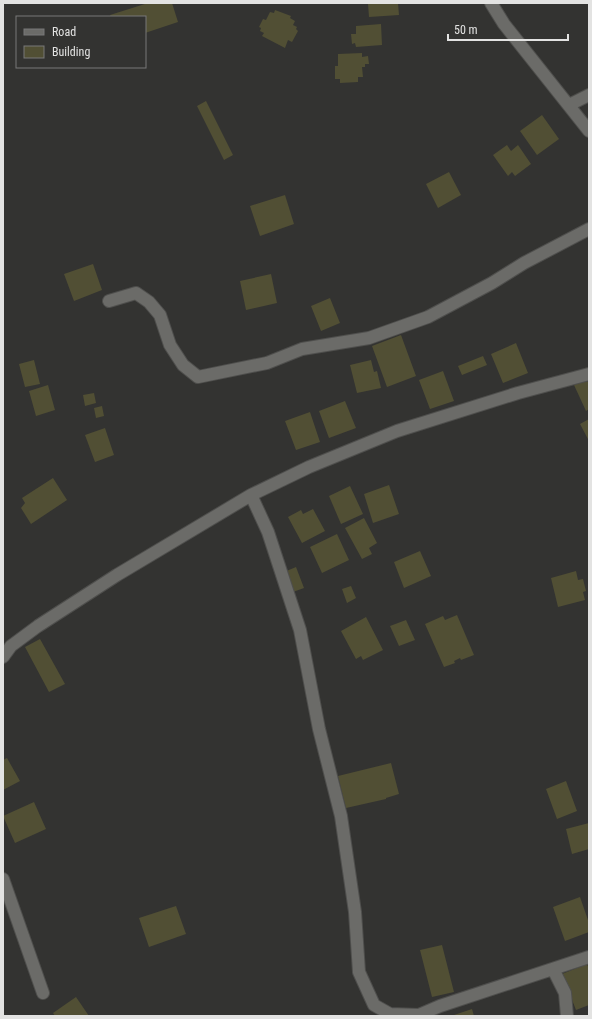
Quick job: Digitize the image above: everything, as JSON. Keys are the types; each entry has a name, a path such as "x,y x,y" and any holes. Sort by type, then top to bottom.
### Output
{"street":[{"path":"491,3 504,24 589,131"},
{"path":"569,105 589,94"},
{"path":"109,301 136,293 149,302 160,315 170,345 183,365 198,377 267,362 302,348 368,338 428,317 492,283 524,262 589,229"},
{"path":"3,657 12,646 38,626 117,575 251,495 310,467 397,431 518,392 589,374"},
{"path":"251,495 268,532 300,630 319,729 341,816 355,912 359,972 374,1005 390,1014 419,1015 440,1006 589,957"},
{"path":"3,879 42,993"},
{"path":"553,969 566,993 567,1016"}],"building":[{"path":"148,3 172,3 178,22 146,33 146,16 110,15"},
{"path":"398,3 399,15 369,17 368,4"},
{"path":"275,10 291,16 290,18 295,21 293,25 297,27 296,29 298,31 292,42 288,40 285,48 262,36 264,33 260,31 261,28 259,27 263,19 266,20 270,12 274,13"},
{"path":"381,24 382,45 356,47 355,43 352,44 351,34 356,34 356,26"},
{"path":"362,53 362,57 368,56 369,64 365,64 365,67 362,67 363,77 358,77 358,82 340,83 340,79 335,79 335,66 338,66 338,54"},
{"path":"206,101 233,155 224,160 197,106"},
{"path":"542,115 559,139 537,155 520,131"},
{"path":"507,145 511,151 518,145 531,164 515,176 512,172 508,176 493,155"},
{"path":"449,172 461,195 438,208 426,184"},
{"path":"285,195 294,224 260,236 250,206"},
{"path":"93,264 102,290 74,301 64,274"},
{"path":"271,274 277,303 246,310 240,281"},
{"path":"330,298 340,323 321,331 311,306"},
{"path":"401,335 416,376 387,387 372,346"},
{"path":"516,343 528,373 503,383 491,354"},
{"path":"483,356 487,365 462,375 458,366"},
{"path":"34,360 40,384 25,387 19,364"},
{"path":"371,360 374,372 377,371 381,388 357,393 350,365"},
{"path":"443,371 454,401 430,409 419,380"},
{"path":"585,380 586,382 589,381 589,409 586,411 574,385"},
{"path":"48,385 55,410 36,416 29,391"},
{"path":"94,393 96,403 85,406 83,395"},
{"path":"345,401 356,428 329,438 319,411"},
{"path":"102,406 104,416 96,418 94,408"},
{"path":"310,412 320,442 296,450 285,421"},
{"path":"589,419 589,441 580,424"},
{"path":"105,428 114,455 95,462 85,435"},
{"path":"53,478 67,500 31,524 21,508 25,503 22,498"},
{"path":"389,485 399,514 373,523 364,494"},
{"path":"350,486 363,514 341,524 329,496"},
{"path":"313,509 325,531 302,543 288,517 301,510 303,514"},
{"path":"364,518 377,543 369,548 372,554 362,559 345,528"},
{"path":"337,534 349,560 322,573 310,547"},
{"path":"420,551 431,576 404,588 394,562"},
{"path":"296,567 304,588 293,592 284,572"},
{"path":"576,571 578,580 583,579 586,591 583,592 585,600 558,607 551,578"},
{"path":"351,586 356,598 347,603 342,589"},
{"path":"457,615 474,655 461,660 460,658 454,661 455,663 444,667 425,624 443,616 445,620"},
{"path":"366,617 383,650 363,660 361,656 356,659 341,631"},
{"path":"406,620 415,640 399,646 390,626"},
{"path":"40,639 65,684 49,692 25,647"},
{"path":"7,758 20,781 3,790 3,760"},
{"path":"391,763 399,794 386,799 346,808 338,776"},
{"path":"566,781 577,811 557,819 546,789"},
{"path":"34,802 46,829 15,843 3,816"},
{"path":"589,823 589,849 572,854 566,829"},
{"path":"580,897 589,923 589,932 565,941 553,907"},
{"path":"176,906 186,934 149,947 139,918"},
{"path":"442,945 454,992 432,997 420,950"},
{"path":"587,964 589,969 589,1005 576,1010 562,974"},
{"path":"76,997 89,1016 55,1016 53,1013"},
{"path":"472,1009 474,1016 451,1016"}]}
